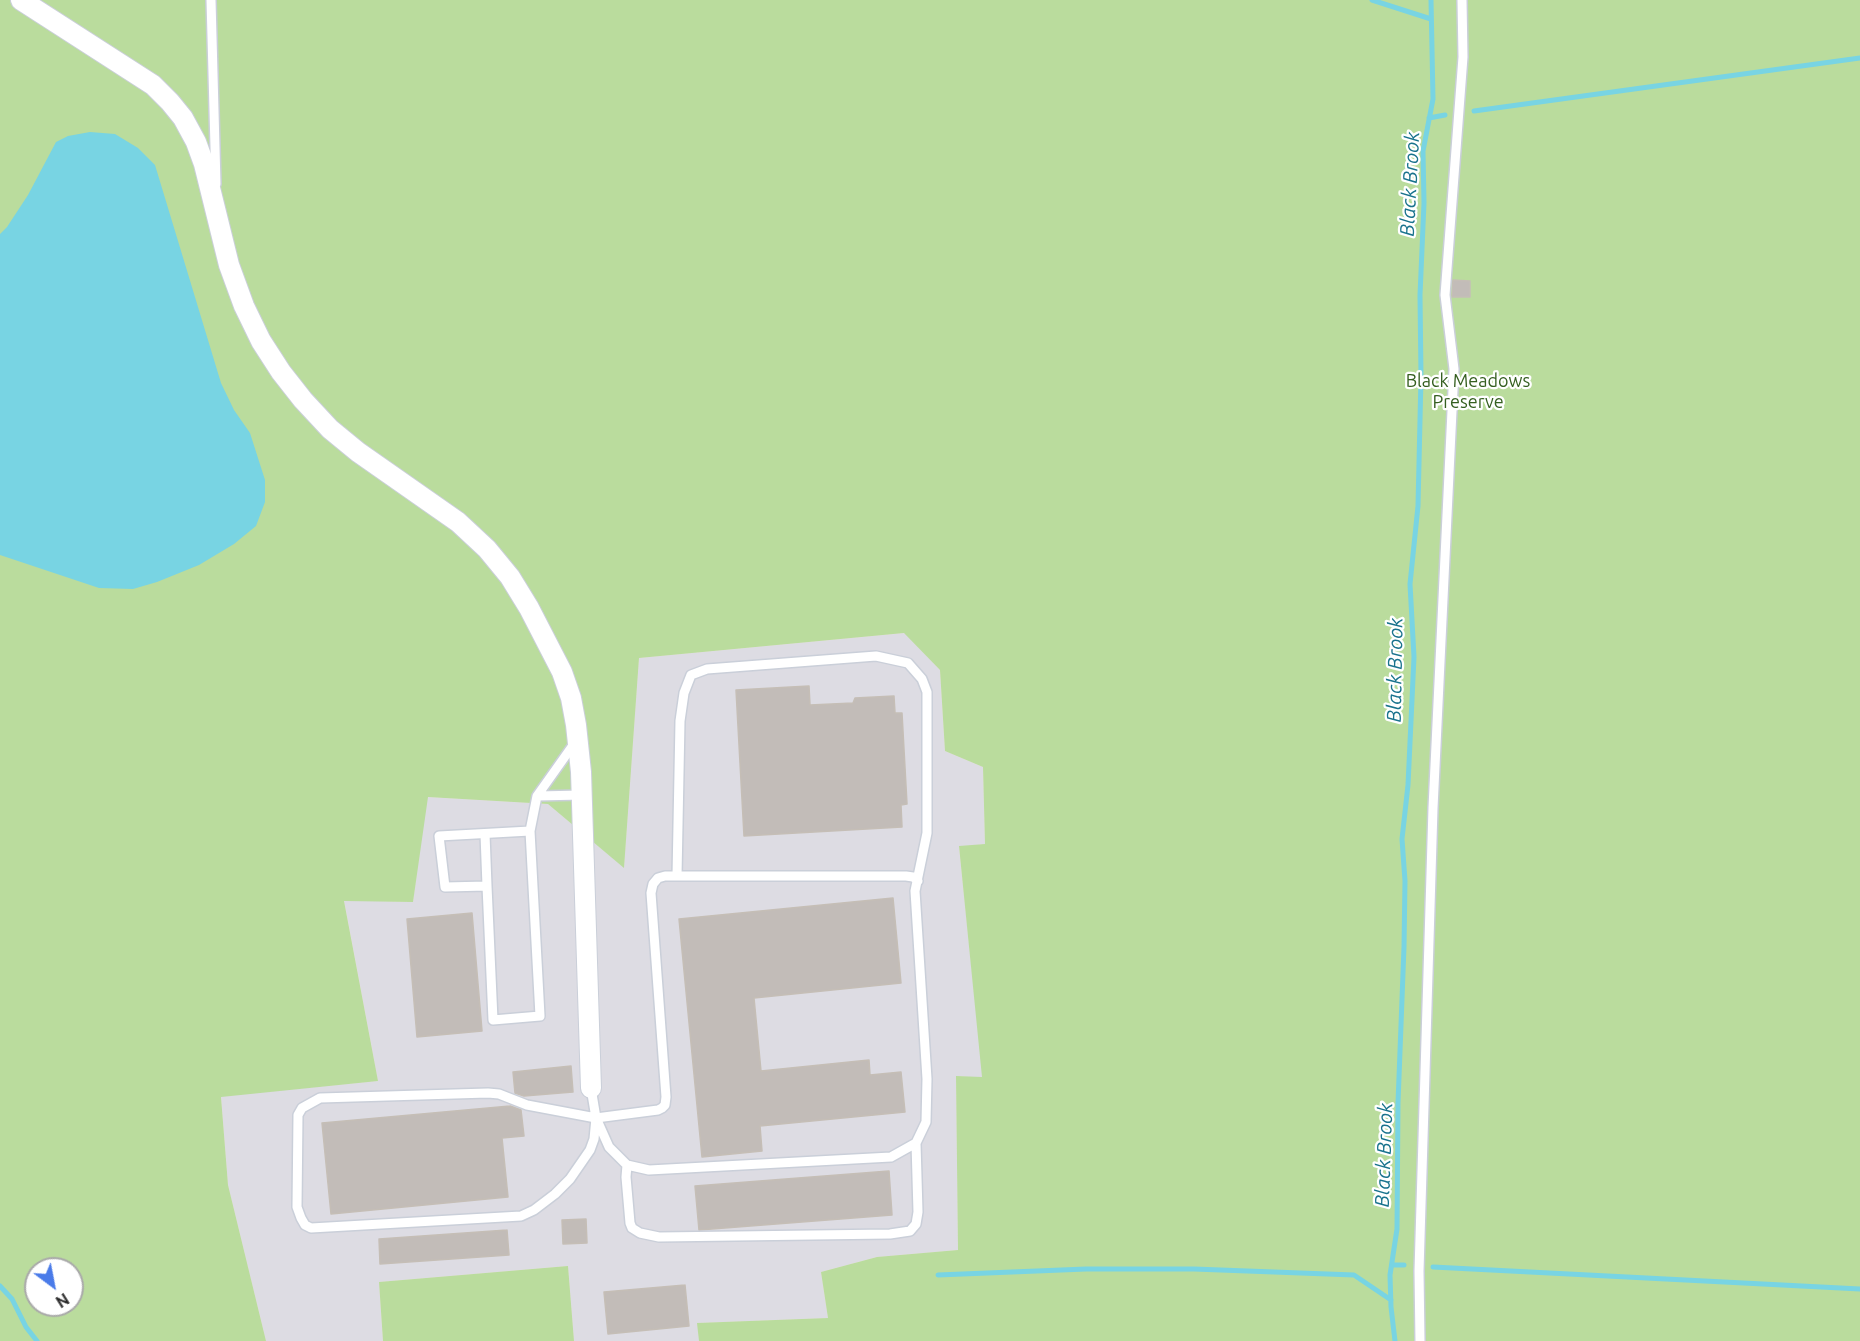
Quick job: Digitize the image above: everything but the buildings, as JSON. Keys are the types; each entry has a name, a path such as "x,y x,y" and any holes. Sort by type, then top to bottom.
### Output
{"street":[{"path":"21,0 153,85 170,102 183,118 196,142 204,164 229,265 244,306 266,349 281,372 330,429 358,452 458,522 487,549 510,577 529,608 562,672 571,698 577,739 582,795 591,1088"}],"lane":[{"path":"211,0 217,217"},
{"path":"1420,1341 1421,1176 1433,808 1454,369 1445,295 1463,57 1462,0"},
{"path":"627,1165 626,1177 632,1228 640,1233 659,1237 890,1234 910,1231 916,1224 918,1212 916,1143 926,1122 927,1079 915,891 927,833 927,692 922,679 908,663 876,656 707,669 692,675 684,693 680,721 677,876"},
{"path":"485,834 494,1020 540,1016 530,831 537,796 577,739"},
{"path":"537,796 582,795"},
{"path":"487,886 445,887 439,837 530,831"},
{"path":"596,1118 594,1139 582,1163 570,1179 534,1210 521,1216 311,1228 305,1225 297,1208 298,1116 302,1108 320,1098 488,1093 499,1094 527,1106 596,1118 658,1110 665,1105 651,893 652,884 658,878 677,876 906,876 918,881"},
{"path":"591,1088 596,1118 609,1147 627,1165 649,1170 891,1157 916,1143"}],"shaded area":[{"path":"905,633 940,670 945,751 983,767 985,844 959,847 983,1078 956,1076 958,1250 877,1257 821,1272 828,1318 698,1323 699,1341 574,1341 568,1266 379,1282 383,1341 266,1341 228,1185 221,1096 378,1081 344,900 413,902 427,797 548,804 624,867 639,658"}],"green space":[{"name":"Black Meadows Preserve","path":"0,0 1860,0 1860,1341 699,1341 697,1323 828,1318 821,1272 877,1257 958,1250 956,1076 982,1077 959,846 985,844 983,767 945,751 940,670 904,633 639,658 624,868 548,804 428,797 413,902 344,901 378,1081 221,1097 228,1185 266,1341 0,1341"},
{"path":"568,1266 574,1341 383,1341 379,1282"}],"water":[{"path":"90,132 115,134 138,148 155,165 221,383 234,410 250,433 265,480 265,502 256,526 234,544 199,565 133,589 99,588 0,555 0,234 28,195 56,142 68,136"}],"waterway":[{"path":"1372,0 1431,19"},
{"name":"Black Brook","path":"1395,1341 1390,1275 1397,1229 1398,1103 1405,881 1402,839 1408,785 1414,657 1410,584 1418,506 1423,151 1433,99 1431,0"},
{"path":"1474,111 1860,58"},
{"path":"1429,118 1445,115"},
{"path":"1392,1265 1404,1265"},
{"path":"1433,1267 1860,1289"},
{"path":"938,1275 1086,1269 1194,1269 1354,1275 1391,1300"},
{"path":"0,1286 12,1299 26,1327 37,1341"}]}
